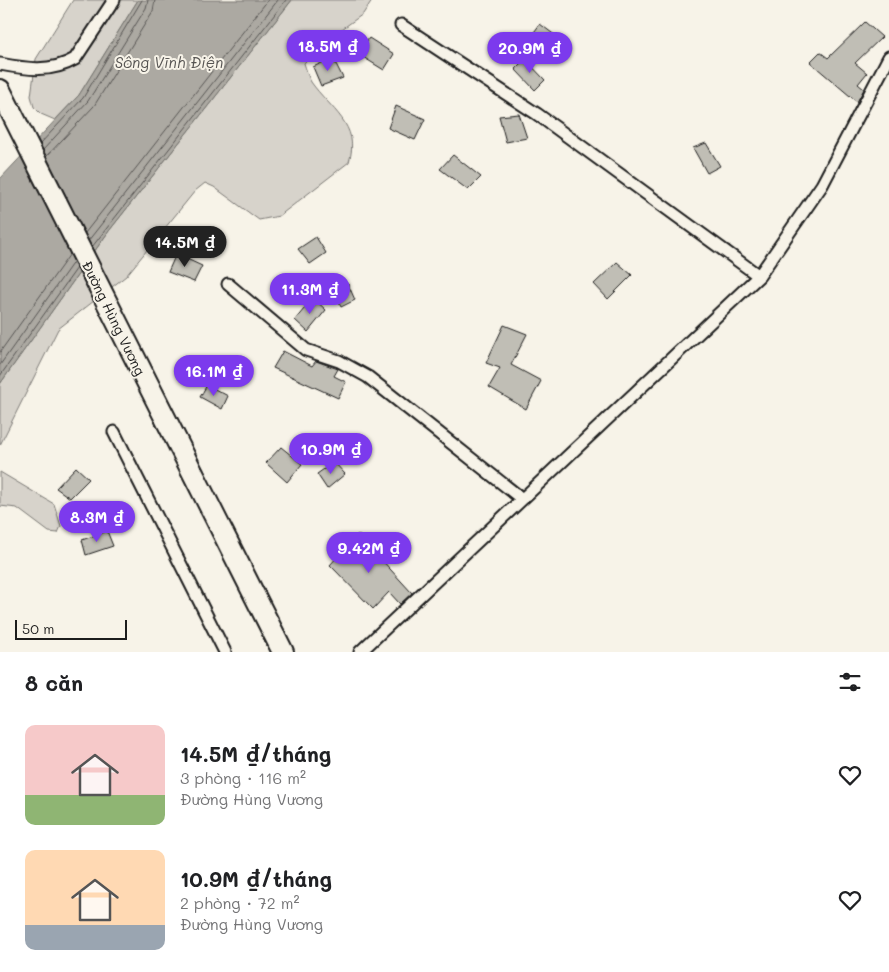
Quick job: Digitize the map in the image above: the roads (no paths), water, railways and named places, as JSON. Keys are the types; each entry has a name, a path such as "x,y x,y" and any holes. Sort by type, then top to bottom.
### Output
{"highway":[{"name":"Đường Hùng Vương","path":"0,90 283,652"}],"street":[{"path":"0,64 30,69 66,64 75,59 114,0"},
{"path":"400,25 537,114 759,276"},
{"path":"360,652 759,276 822,185 889,57"},
{"path":"228,284 306,350 339,361 368,377 522,499"},
{"path":"114,432 225,652"}],"water":[{"name":"Sông Vĩnh Điện","path":"138,0 292,0 109,231 0,384 0,179 79,95"}]}
